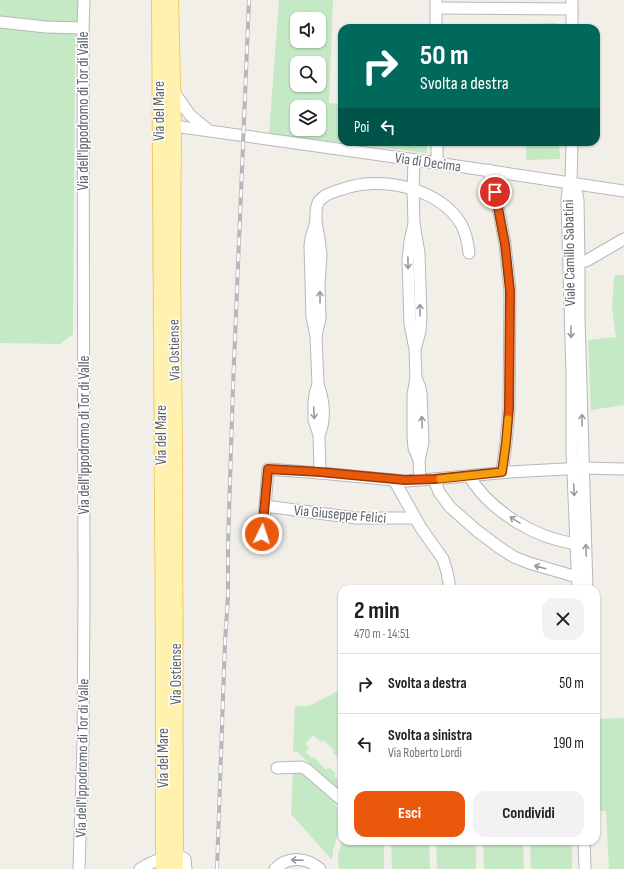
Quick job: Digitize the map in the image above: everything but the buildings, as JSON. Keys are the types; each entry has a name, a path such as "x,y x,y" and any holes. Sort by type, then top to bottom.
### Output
{"main road":[{"name":"Via del Mare","path":"159,0 163,662 170,863"},
{"name":"Via Ostiense","path":"170,863 175,437 174,126 171,0"}],"street":[{"name":"Via dell'Ippodromo di Tor di Valle","path":"79,869 83,743 84,607 84,0"},
{"path":"436,24 436,4 572,5 572,24"},
{"path":"0,22 46,27 83,28"},
{"name":"Via di Decima","path":"173,91 190,115 209,130"},
{"name":"Via di Decima","path":"174,126 437,162 624,191"},
{"path":"437,146 437,162"},
{"name":"Viale Camillo Sabatini","path":"572,146 571,182 568,190 568,205 572,373 587,585"},
{"path":"414,160 414,224 408,260 410,324 416,349 416,378 421,394 422,447 419,460 420,480"},
{"path":"489,170 507,257 510,291 509,408 502,472"},
{"path":"320,472 319,435 323,426 323,401 318,385 316,336 320,318 321,250 316,222 317,206 319,201 326,196 360,184 376,183 396,185 413,189 436,200 453,214 461,224 467,240 469,253"},
{"path":"586,261 624,239"},
{"path":"262,534 268,469 320,472 394,480 420,480 502,472 578,468 624,469"},
{"name":"Viale Camillo Sabatini","path":"578,468 576,544 578,585"},
{"path":"469,476 490,501 514,520 545,536 576,544"},
{"path":"434,479 441,495 450,507 476,530 500,548 514,557 529,563 578,577"},
{"path":"394,480 423,531 443,558 448,572 450,585"},
{"name":"Via Giuseppe Felici","path":"265,506 356,518 415,518"},
{"path":"277,768 301,767 306,769 338,797"},
{"path":"584,845 585,869"},
{"path":"140,869 148,864 170,863 182,857 185,860 186,869"},
{"path":"275,869 286,862 298,860 312,863 320,869"}],"green space":[{"path":"0,0 79,0 75,45 73,334 60,344 0,343"},
{"path":"279,0 333,0 329,103 338,104 338,142 269,134"},
{"path":"557,23 557,24 521,24"},
{"path":"369,146 427,146 427,153"},
{"path":"526,146 559,146 560,159 526,160"},
{"path":"615,275 624,275 624,405 591,410 588,340 616,337 612,308"},
{"path":"338,691 338,758 333,753 335,751 323,740 321,742 313,735 305,744 309,748 306,752 312,758 314,757 326,770 329,767 336,774 334,776 338,780 338,789 297,752 293,751 295,706 309,706"},
{"path":"624,718 624,869 609,869 606,811 600,811 600,719"},
{"path":"300,770 331,796 338,808 338,834 333,850 332,860 291,814 293,771"},
{"path":"341,845 384,845 384,869 339,869 338,856"},
{"path":"391,845 429,845 430,869 392,869"},
{"path":"436,845 476,845 476,869 437,869"},
{"path":"483,845 523,845 524,869 484,869"},
{"path":"530,845 572,845 572,869 531,869"}],"railway":[{"path":"217,869 228,596 233,386 249,0"}],"slow traffic":[{"path":"440,479 502,472 508,419"}],"route":[{"path":"262,534 268,469 405,480 434,479 502,472 509,408 510,291 505,244 495,192"}]}
